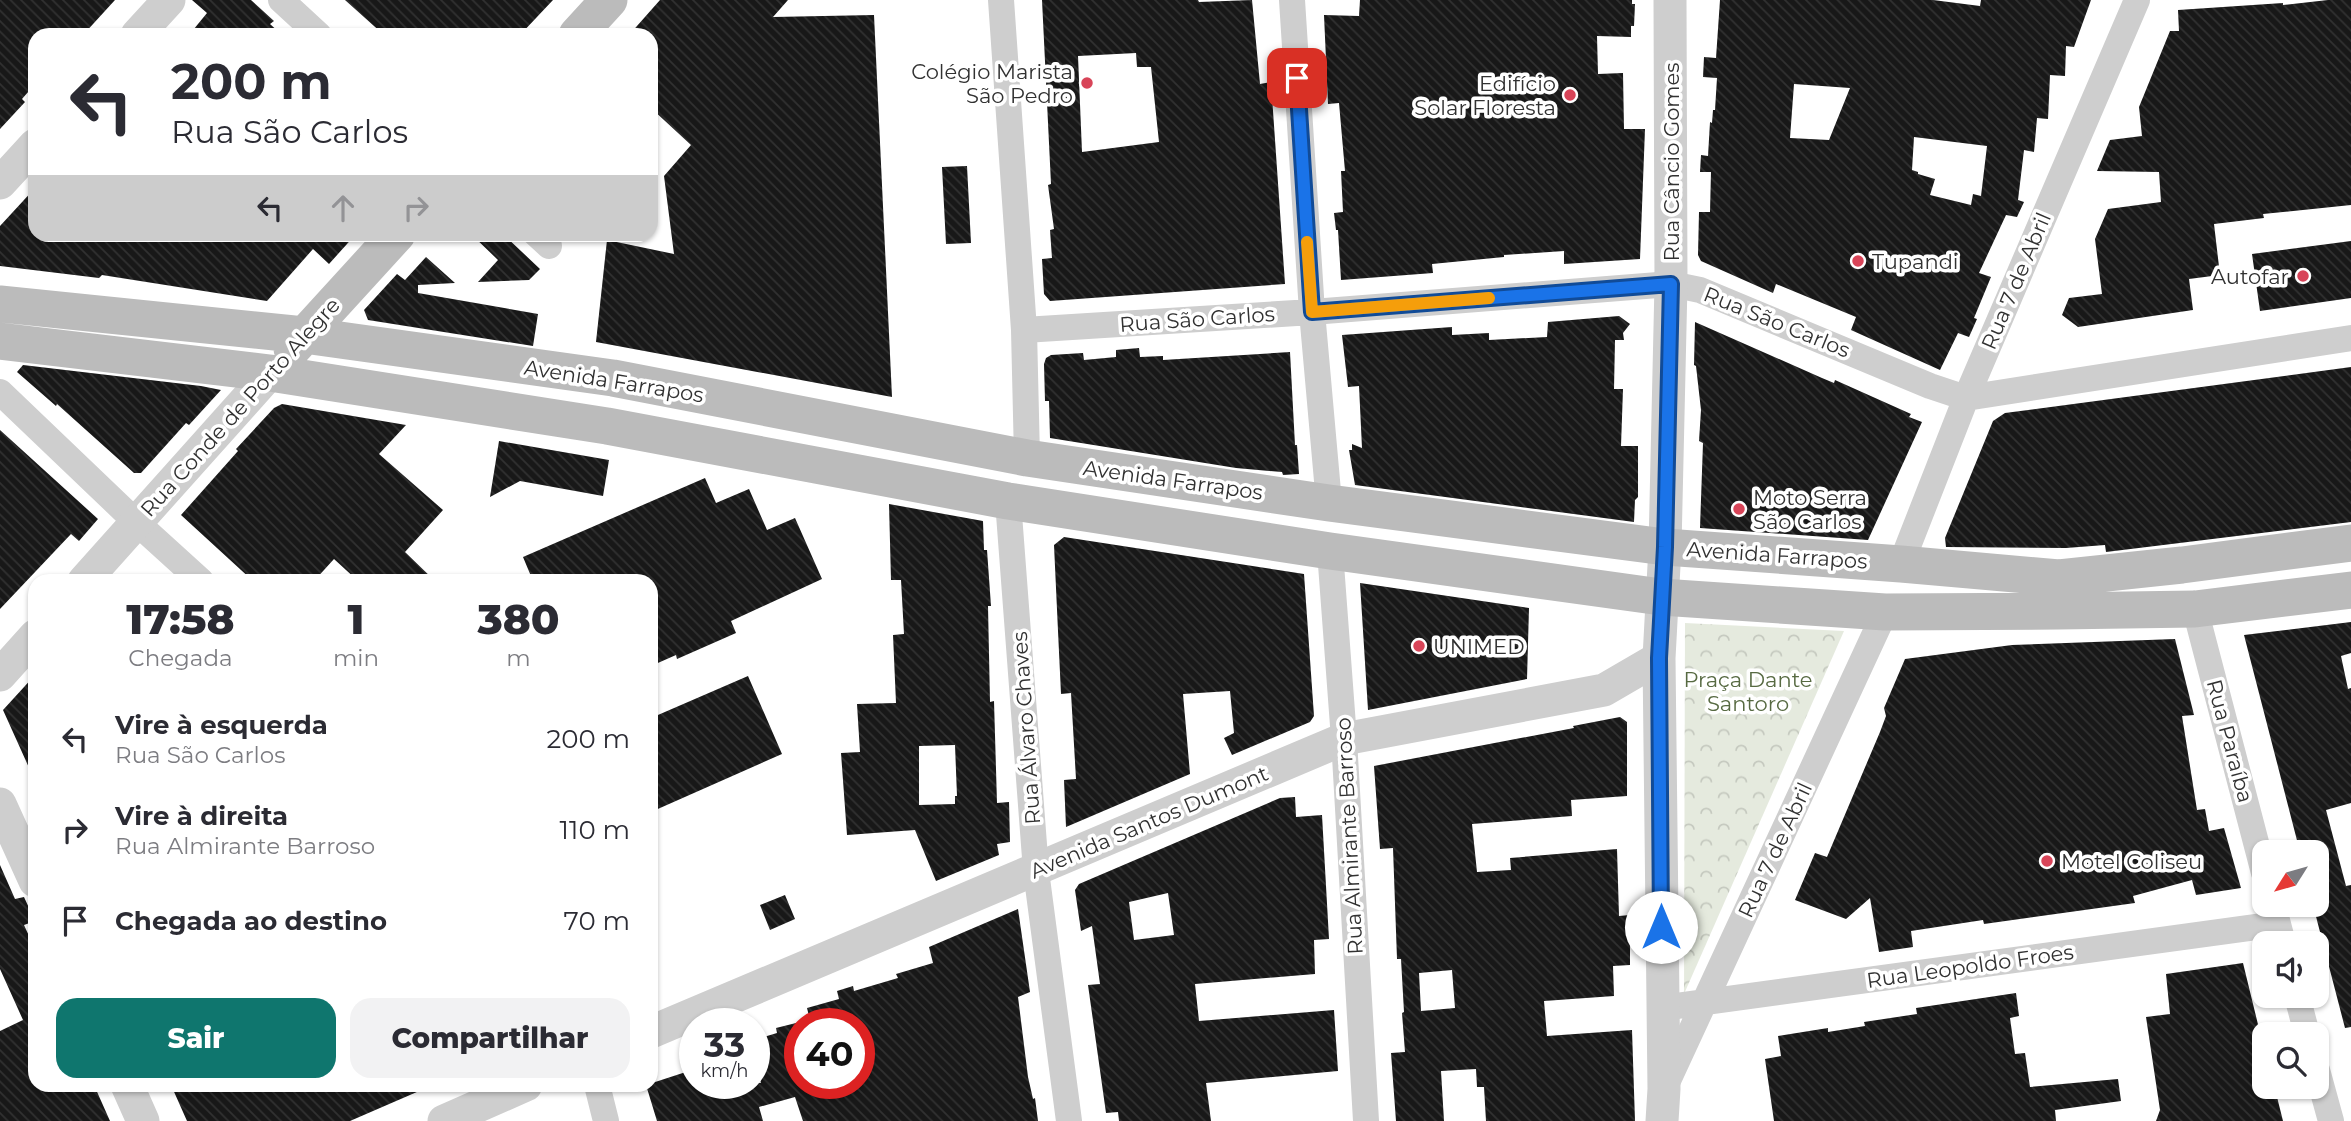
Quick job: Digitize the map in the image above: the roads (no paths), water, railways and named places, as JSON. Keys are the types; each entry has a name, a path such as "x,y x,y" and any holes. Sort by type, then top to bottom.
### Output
{"main road":[{"path":"584,28 609,0"},
{"name":"Rua Conde de Porto Alegre","path":"270,373 390,242"},
{"name":"Avenida Farrapos","path":"0,304 304,335 613,378 1027,458 1329,503 1665,547 2059,578 2351,543"},
{"path":"0,341 270,373 607,426 1008,501 1330,551 1661,597 1885,612 2195,609 2351,590"}],"street":[{"path":"143,28 169,0"},
{"path":"281,0 311,28"},
{"path":"1002,0 1024,330 1027,458"},
{"path":"1292,0 1312,312 1329,503"},
{"name":"Rua Câncio Gomes","path":"1662,1121 1664,1088 1659,658 1665,547 1671,284 1670,0"},
{"name":"Rua 7 de Abril","path":"1901,564 1966,398 2137,0"},
{"path":"0,183 28,153"},
{"name":"Rua São Carlos","path":"1024,330 1312,312 1671,284 1700,290 1930,386 1966,398 2351,338"},
{"name":"Rua Conde de Porto Alegre","path":"90,574 270,373"},
{"path":"0,392 193,574"},
{"name":"Rua Álvaro Chaves","path":"1008,501 1037,870 1069,1121"},
{"name":"Rua Almirante Barroso","path":"1330,551 1344,739 1366,1121"},
{"name":"Rua Paraíba","path":"2195,609 2255,840"},
{"name":"Rua 7 de Abril","path":"1664,1088 1885,612"},
{"path":"0,675 28,644"},
{"name":"Avenida Santos Dumont","path":"658,1029 1344,739 1604,690 1659,658"},
{"path":"0,804 28,866"},
{"name":"Rua Leopoldo Froes","path":"1662,1008 2278,924"},
{"path":"130,1092 143,1121"},
{"path":"444,1121 510,1092"},
{"path":"599,1092 607,1121"},
{"path":"2324,1099 2330,1121"}],"place":[{"name":"Colégio Marista São Pedro","path":"1087,83"},
{"name":"Edifício Solar Floresta","path":"1570,95"},
{"name":"Tupandi","path":"1858,261"},
{"name":"Autofar","path":"2303,276"},
{"name":"Moto Serra São Carlos","path":"1739,509"},
{"name":"UNIMED","path":"1419,646"},
{"name":"Motel Coliseu","path":"2047,861"}],"park label":[{"name":"Praça Dante Santoro","path":"1748,691"}]}
